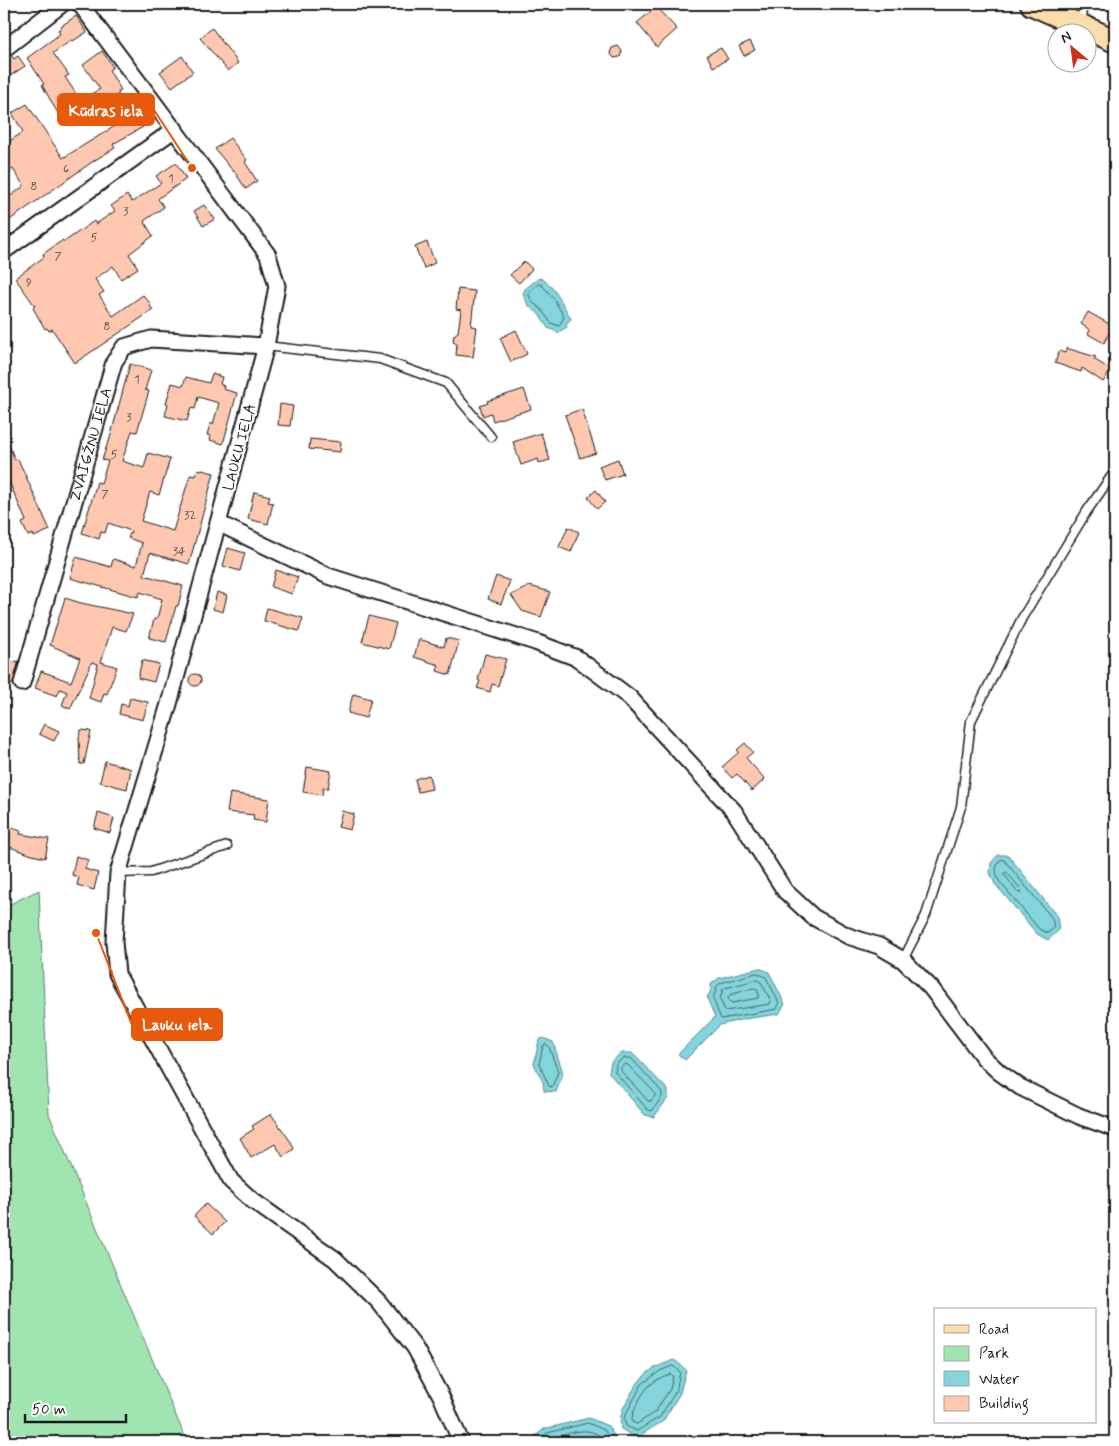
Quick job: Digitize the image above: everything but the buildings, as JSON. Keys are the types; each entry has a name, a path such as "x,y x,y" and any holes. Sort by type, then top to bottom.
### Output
{"main road":[{"path":"1032,4 1073,22"},
{"path":"1096,32 1115,41"}],"street":[{"path":"4,49 62,4"},
{"name":"LAUKU IELA","path":"80,4 268,254 277,286 266,346 169,704 118,873 114,942 117,974 231,1181 253,1201 335,1259 379,1302 415,1348 441,1396 461,1442"},
{"path":"4,252 175,129"},
{"name":"ZVAIGŽŅU IELA","path":"22,683 114,362 124,347 151,340 266,346"},
{"path":"218,523 328,576 527,639 577,658 628,697 734,811 785,891 813,917 848,936 879,946 902,960 932,988 984,1058 1020,1087 1079,1116 1115,1129"}],"lane":[{"path":"1082,22 1083,4"},
{"path":"266,346 380,359 446,383 491,437"},
{"path":"902,960 926,915 961,807 971,721 1022,618 1087,511 1115,471"},
{"path":"118,873 152,872 227,846"}],"green space":[{"path":"39,890 49,1114 187,1442 4,1442 4,907"}],"water":[{"path":"539,278 544,280 553,289 571,319 566,324 567,327 557,333 548,328 538,313 528,305 523,294 525,289"},
{"path":"998,855 1008,855 1057,916 1059,930 1048,940 1037,934 995,884 990,873 991,863"},
{"path":"759,968 769,972 785,1004 779,1014 720,1025 685,1060 678,1054 715,1017 707,998 711,990 711,984 719,978"},
{"path":"543,1038 553,1042 563,1073 556,1092 544,1091 543,1082 534,1064 539,1040"},
{"path":"621,1053 632,1053 668,1090 668,1098 654,1117 645,1115 609,1073 611,1062"},
{"path":"675,1360 686,1370 680,1393 663,1421 636,1438 621,1429 620,1420 623,1410 637,1384 658,1366"},
{"path":"589,1418 608,1426 618,1442 528,1442 544,1429"}],"place":[{"name":"Kūdras iela","path":"192,168"},
{"name":"Lauku iela","path":"96,933"}]}
